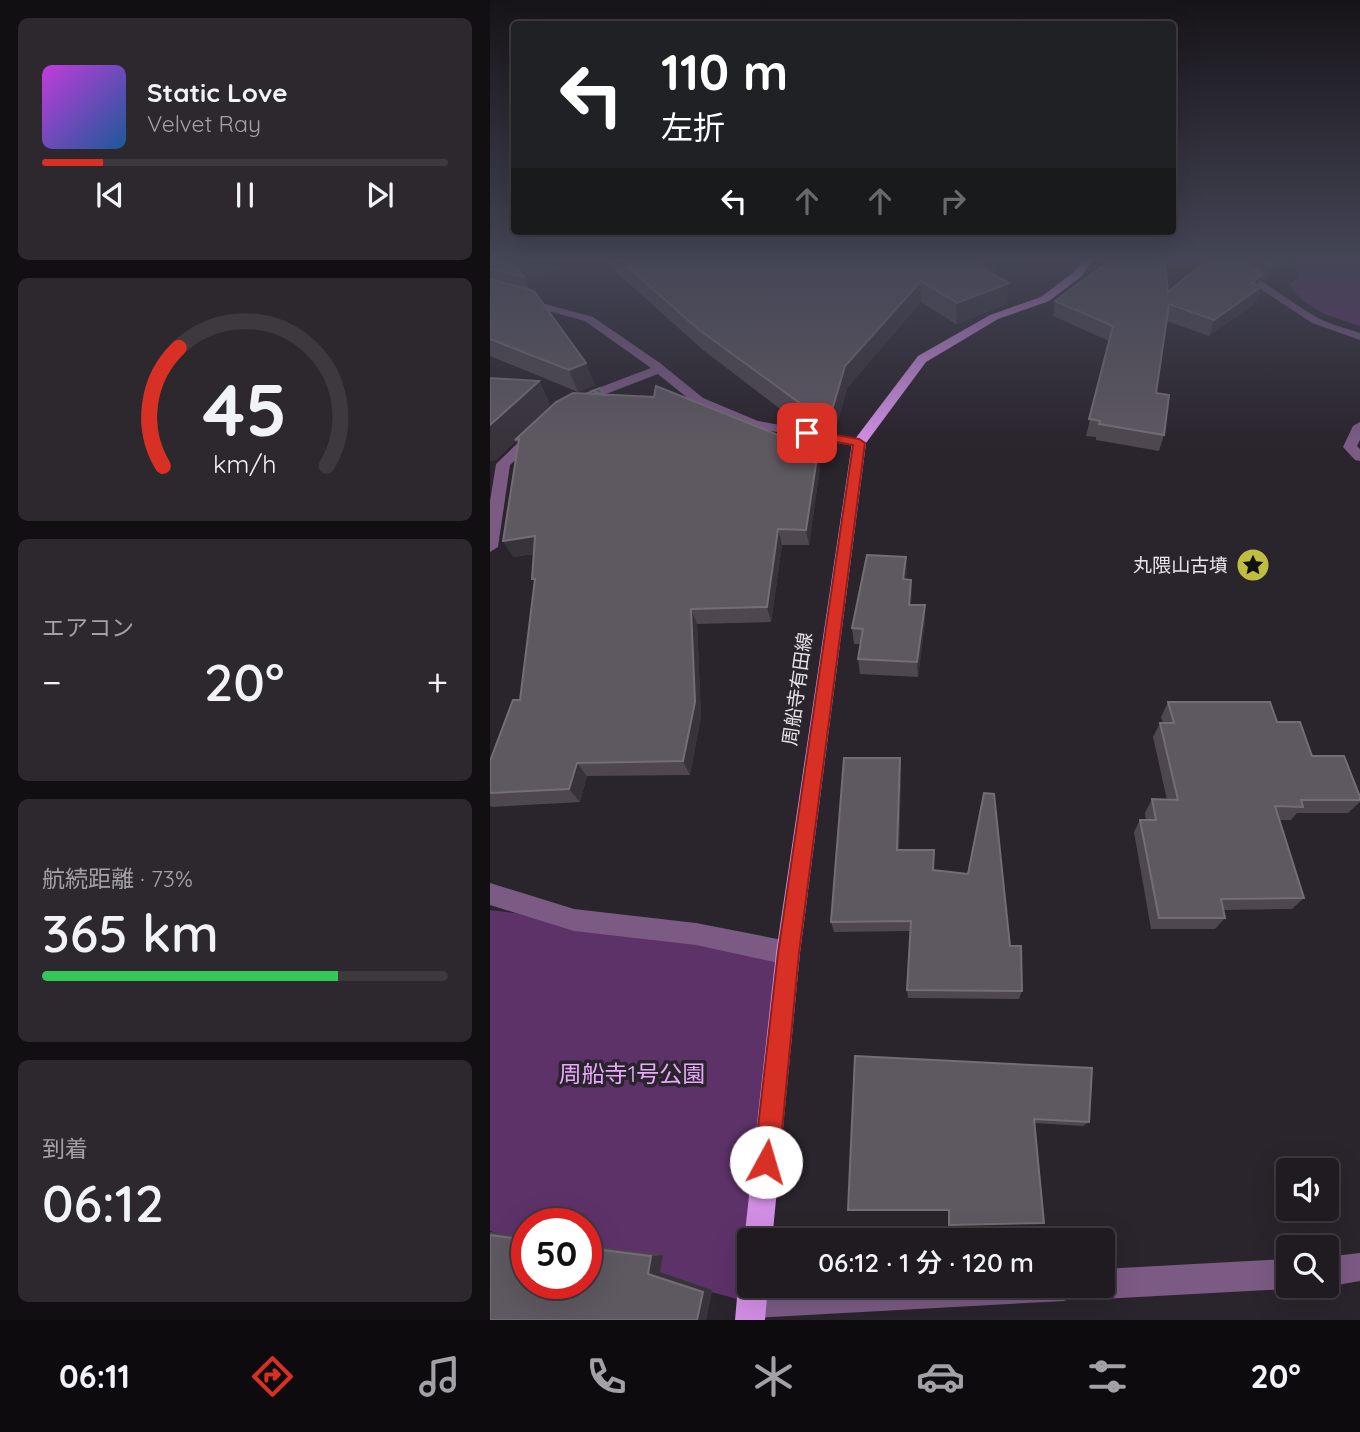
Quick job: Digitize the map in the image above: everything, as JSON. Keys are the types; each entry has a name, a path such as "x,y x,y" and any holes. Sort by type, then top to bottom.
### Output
{"main road":[{"name":"周船寺有田線","path":"759,1228 788,953 859,443 922,359 986,322"}],"street":[{"path":"593,322 699,401 755,424 859,443"},
{"path":"1318,322 1360,337"},
{"path":"568,407 590,394 659,369"},
{"path":"490,547 503,464 548,421"},
{"path":"1360,426 1350,447 1360,457"},
{"path":"490,894 574,920 696,934 788,953"},
{"path":"1339,1270 1360,1266"},
{"path":"1115,1283 1276,1275"},
{"path":"751,1303 843,1298"}],"green space":[{"path":"1345,322 1360,322 1360,326"},
{"name":"周船寺1号公園","path":"490,910 788,953 751,1228 737,1228 737,1298 752,1298 752,1303 602,1262 602,1208 511,1208 511,1237 490,1231"}],"building":[{"path":"490,322 556,322 586,363 569,370 490,339"},
{"path":"690,322 885,322 845,366 832,410 801,404"},
{"path":"1103,322 1166,322 1156,393 1169,395 1164,435 1099,424 1100,421 1089,419 1113,326"},
{"path":"490,378 539,381 490,425"},
{"path":"656,386 818,451 806,530 778,529 767,607 691,609 695,702 683,761 577,763 569,789 490,793 490,761 513,700 520,700 535,579 532,579 535,536 503,541 519,439 515,440 556,402 573,393 654,397"},
{"path":"600,388 604,395 592,391"},
{"path":"867,555 906,557 903,579 911,580 909,605 925,605 917,662 858,659 863,629 852,628"},
{"path":"1168,702 1270,702 1277,722 1300,722 1312,756 1344,756 1360,800 1301,800 1303,807 1275,806 1304,898 1221,899 1225,918 1159,918 1140,820 1156,820 1152,799 1178,800 1160,723 1174,723"},
{"path":"844,758 900,758 897,850 934,850 933,870 968,874 984,793 994,794 1010,946 1021,946 1022,991 907,990 911,921 831,922"},
{"path":"855,1056 1092,1068 1089,1122 1034,1119 1044,1223 949,1225 949,1210 848,1210"},
{"path":"490,1235 511,1238 511,1299 602,1299 602,1250 651,1256 648,1274 703,1292 697,1320 490,1320"}],"place":[{"name":"丸隈山古墳","path":"1253,565"}],"route":[{"path":"766,1162 788,953 859,443 807,433"}]}
